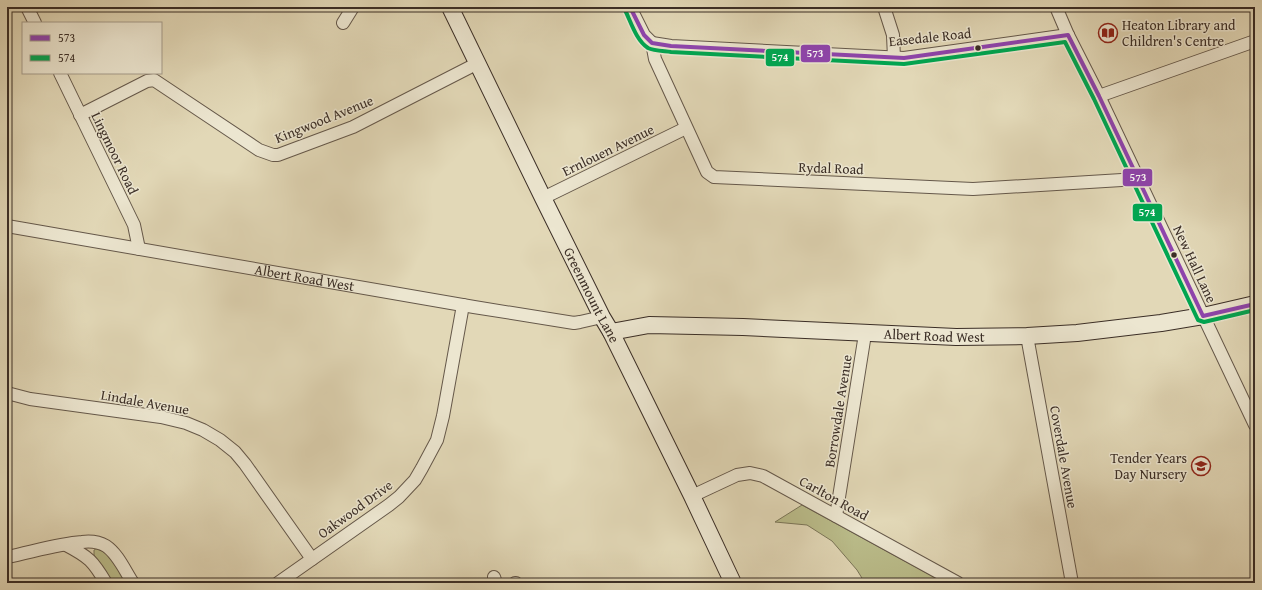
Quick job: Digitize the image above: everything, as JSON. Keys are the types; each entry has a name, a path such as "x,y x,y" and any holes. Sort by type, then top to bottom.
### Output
{"street":[{"path":"27,7 34,22"},
{"path":"343,23 353,7"},
{"name":"Greenmount Lane","path":"450,7 543,198 692,496 733,583"},
{"name":"Rydal Road","path":"630,7 644,34 652,43 655,59 686,128 708,172 711,175 720,178 973,189 1138,179"},
{"path":"884,7 893,35 894,58"},
{"name":"New Hall Lane","path":"1056,7 1068,35 1099,96 1255,425"},
{"name":"Easedale Road","path":"652,43 679,46 894,58 911,57 1068,35"},
{"path":"1099,96 1255,41"},
{"name":"Kingwood Avenue","path":"80,115 147,81 154,80 259,150 273,155 278,155 353,127 478,63"},
{"name":"Lingmoor Road","path":"60,74 134,225 138,249"},
{"name":"Ernlouen Avenue","path":"543,198 686,128"},
{"name":"Albert Road West","path":"7,226 574,323 602,317"},
{"name":"Albert Road West","path":"611,332 649,325 956,337 1027,336 1118,329 1203,316 1255,304"},
{"name":"Oakwood Drive","path":"278,583 389,505 408,488 422,468 437,440 441,428 463,305"},
{"name":"Borrowdale Avenue","path":"836,516 865,334"},
{"name":"Coverdale Avenue","path":"1027,336 1072,583"},
{"name":"Lindale Avenue","path":"7,393 30,399 161,417 186,422 203,430 220,440 235,452 312,559"},
{"name":"Carlton Road","path":"692,496 737,476 744,474 757,474 958,583"},
{"path":"7,557 82,542 98,543 106,546 119,560 133,583"},
{"path":"66,545 87,557 95,564 106,583"}],"green space":[{"path":"802,505 945,583 865,583 857,570 832,541 807,525 775,522"},
{"path":"96,549 102,551 111,558 127,583 112,583 94,555 94,550"}],"transit line":[{"name":"573","path":"630,7 644,35 652,43 671,46 904,58 1068,35 1099,96 1203,316 1255,304"},
{"name":"574","path":"625,10 637,36 644,45 653,50 671,52 904,64 1065,42 1094,99 1198,320 1204,322 1255,310"}],"place":[{"name":"Heaton Library and Children's Centre","path":"1108,33"},
{"name":"Tender Years Day Nursery","path":"1201,466"}]}
